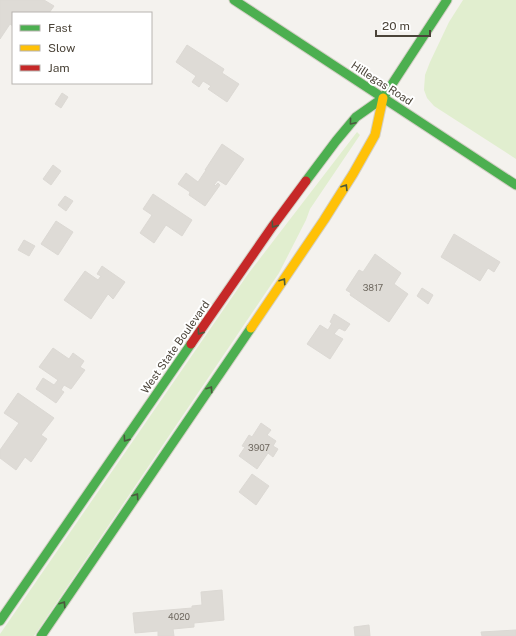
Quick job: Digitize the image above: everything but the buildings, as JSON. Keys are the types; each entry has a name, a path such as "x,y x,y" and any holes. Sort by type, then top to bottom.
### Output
{"main road":[{"name":"Hillegas Road","path":"234,0 516,185"},
{"name":"West State Boulevard","path":"41,636 327,216 375,135 383,98 447,0"},
{"name":"West State Boulevard","path":"0,622 272,227 336,141 356,117 383,98"}],"green space":[{"path":"463,0 516,0 516,159 434,106 427,98 424,90 425,75 430,62 449,22"},
{"path":"357,132 360,135 310,209 279,273 34,636 0,636 248,274"}],"traffic: fast":[{"path":"234,0 516,185"},
{"path":"383,98 447,0"},
{"path":"306,181 356,117 383,98"},
{"path":"41,636 251,328"},
{"path":"0,621 191,344"}],"traffic: slow":[{"path":"251,328 324,220 353,174 375,135 383,98"}],"traffic: jam":[{"path":"191,344 272,227 306,181"}]}
